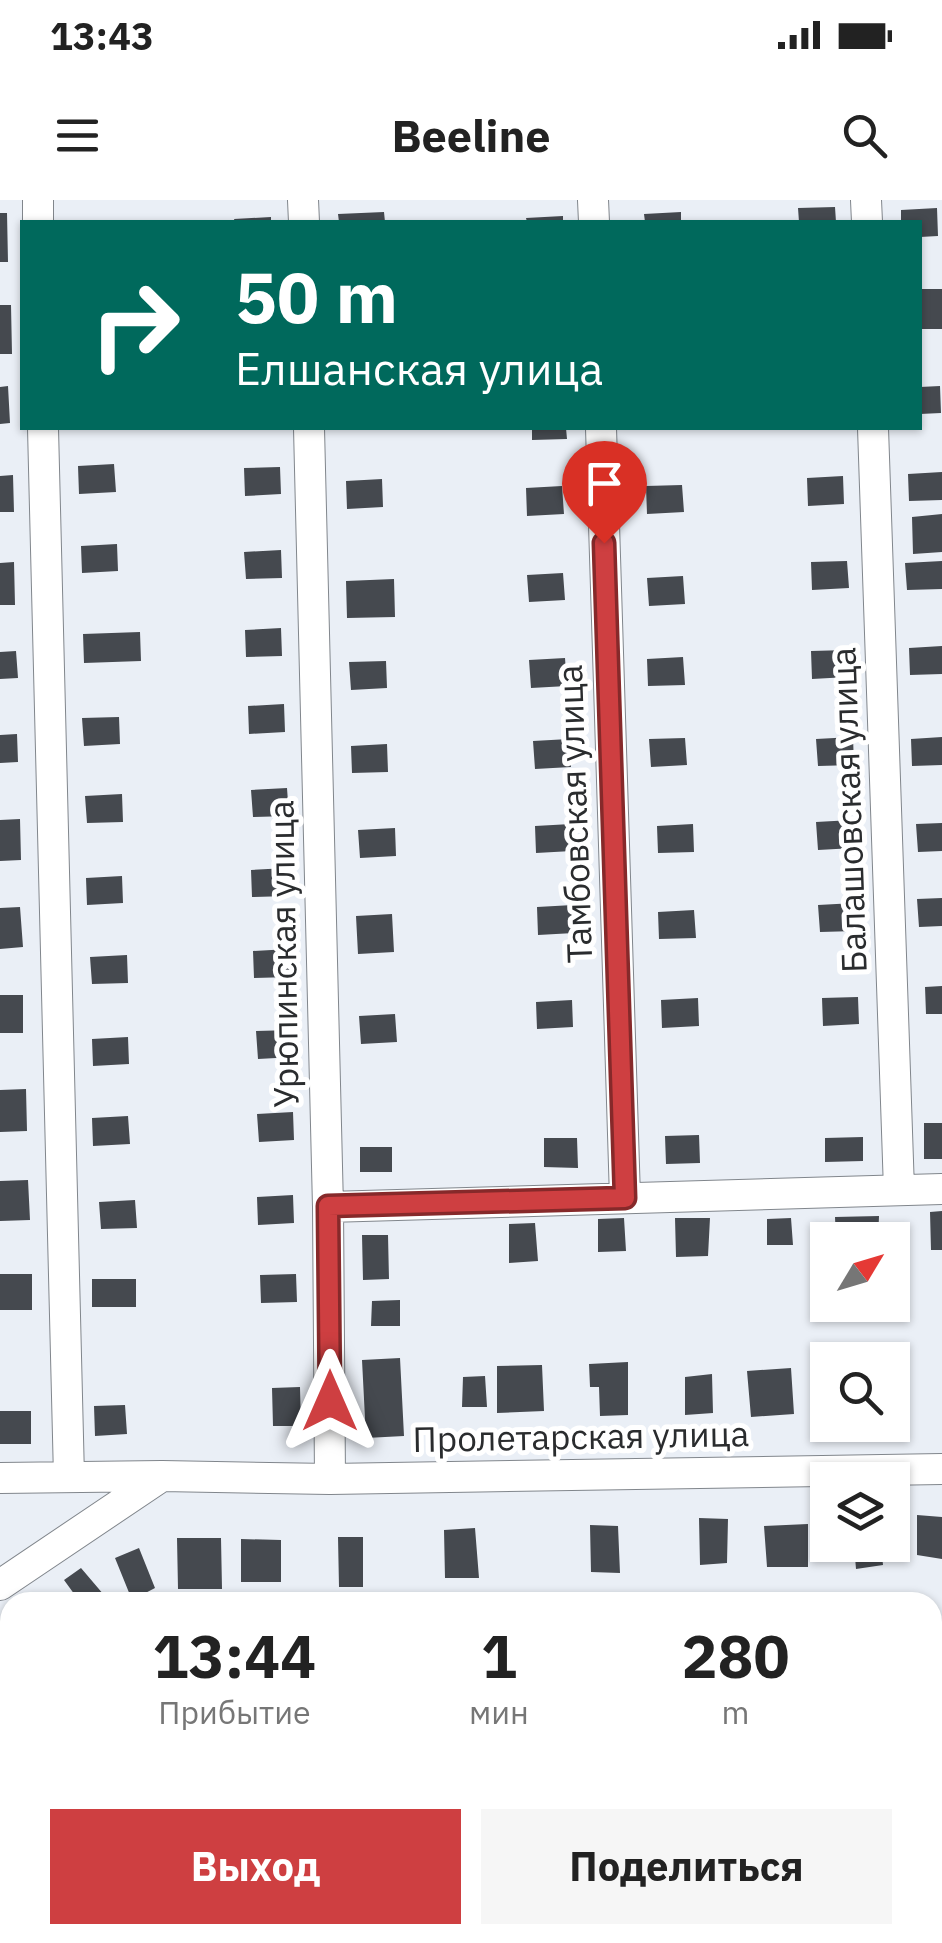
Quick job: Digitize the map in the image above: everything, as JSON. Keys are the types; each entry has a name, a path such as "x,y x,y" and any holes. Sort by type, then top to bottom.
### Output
{"street":[{"path":"43,430 70,1477"},
{"name":"Урюпинская улица","path":"309,430 328,1206 330,1479"},
{"name":"Тамбовская улица","path":"601,430 625,1198"},
{"name":"Балашовская улица","path":"874,430 899,1190"},
{"path":"328,1206 942,1189"},
{"name":"Пролетарская улица","path":"0,1478 330,1479 942,1469"},
{"path":"0,1585 162,1476"}],"building":[{"path":"835,207 836,220 799,220 798,208"},
{"path":"937,208 938,236 922,237 922,220 901,220 901,210"},
{"path":"384,212 385,220 339,220 338,214"},
{"path":"681,212 681,220 645,220 644,214"},
{"path":"0,213 7,213 8,262 0,262"},
{"path":"563,216 563,220 526,220"},
{"path":"271,217 271,220 234,219"},
{"path":"922,289 942,289 942,329 922,329"},
{"path":"0,305 11,305 12,354 0,354"},
{"path":"8,386 10,423 0,424 0,387"},
{"path":"940,386 941,413 922,414 922,387"},
{"path":"532,430 566,430 567,439 532,440"},
{"path":"114,464 116,492 79,494 78,466"},
{"path":"280,467 281,494 245,496 244,468"},
{"path":"942,472 942,500 909,501 908,474"},
{"path":"13,475 14,512 0,512 0,476"},
{"path":"843,476 844,504 808,506 807,478"},
{"path":"382,479 383,507 347,509 346,481"},
{"path":"682,485 684,512 647,514 646,486"},
{"path":"562,486 564,514 527,516 526,488"},
{"path":"942,514 942,552 913,554 912,517"},
{"path":"117,544 118,571 82,573 81,546"},
{"path":"281,550 282,578 246,579 244,552"},
{"path":"847,561 849,588 812,590 811,562"},
{"path":"942,561 942,589 907,590 905,563"},
{"path":"14,562 15,605 0,605 0,563"},
{"path":"563,573 565,600 529,602 527,575"},
{"path":"683,576 685,604 649,606 647,578"},
{"path":"394,579 395,617 347,618 346,581"},
{"path":"281,628 282,656 246,657 245,630"},
{"path":"140,632 141,661 84,663 83,634"},
{"path":"942,646 942,674 910,675 909,648"},
{"path":"847,650 848,677 812,679 811,651"},
{"path":"16,651 18,678 0,679 0,652"},
{"path":"683,657 685,685 648,686 647,659"},
{"path":"565,658 567,686 531,688 529,660"},
{"path":"386,661 387,688 351,690 349,662"},
{"path":"284,704 285,732 249,734 248,706"},
{"path":"119,717 120,744 84,746 82,718"},
{"path":"17,734 18,762 0,763 0,735"},
{"path":"853,737 854,765 818,766 816,739"},
{"path":"942,737 942,765 912,766 911,739"},
{"path":"685,738 687,765 651,767 649,739"},
{"path":"569,739 571,767 535,769 533,741"},
{"path":"387,744 388,772 352,773 351,746"},
{"path":"287,788 289,816 253,817 251,790"},
{"path":"122,794 123,822 87,823 85,796"},
{"path":"20,819 21,860 0,861 0,820"},
{"path":"852,820 854,848 818,850 816,822"},
{"path":"942,823 942,851 918,852 916,824"},
{"path":"571,824 572,851 536,853 535,826"},
{"path":"693,824 694,852 658,853 657,826"},
{"path":"395,828 396,856 360,858 358,830"},
{"path":"287,868 288,896 252,897 251,870"},
{"path":"122,876 123,903 87,905 86,878"},
{"path":"942,898 942,926 919,927 917,899"},
{"path":"855,903 856,931 820,932 818,905"},
{"path":"573,905 574,933 538,935 537,907"},
{"path":"20,907 23,947 0,949 0,908"},
{"path":"694,910 696,938 659,939 658,912"},
{"path":"392,914 394,952 358,954 356,916"},
{"path":"289,949 291,977 254,978 253,951"},
{"path":"127,955 128,983 92,984 90,957"},
{"path":"942,986 942,1014 926,1014 925,987"},
{"path":"0,995 23,995 23,1033 0,1033"},
{"path":"858,997 859,1024 823,1026 822,998"},
{"path":"698,998 699,1026 662,1028 661,1000"},
{"path":"572,1000 573,1027 537,1029 536,1002"},
{"path":"395,1014 397,1042 361,1044 359,1016"},
{"path":"293,1030 294,1057 258,1059 256,1031"},
{"path":"128,1037 129,1064 93,1066 92,1039"},
{"path":"26,1089 27,1131 0,1132 0,1090"},
{"path":"293,1112 294,1140 259,1142 257,1114"},
{"path":"128,1116 130,1144 93,1146 92,1118"},
{"path":"924,1123 942,1123 942,1159 924,1159"},
{"path":"699,1135 700,1163 666,1164 665,1136"},
{"path":"863,1137 863,1161 825,1162 825,1138"},
{"path":"544,1138 577,1138 578,1168 544,1167"},
{"path":"360,1147 392,1147 392,1172 360,1172"},
{"path":"28,1180 30,1220 0,1221 0,1181"},
{"path":"293,1195 294,1223 258,1225 257,1197"},
{"path":"135,1200 137,1228 101,1229 99,1202"},
{"path":"942,1211 942,1250 931,1250 930,1212"},
{"path":"879,1216 879,1222 835,1222 835,1217"},
{"path":"624,1218 626,1251 598,1252 598,1219"},
{"path":"675,1218 710,1218 708,1256 676,1257"},
{"path":"791,1218 793,1245 767,1245 767,1219"},
{"path":"535,1223 538,1261 509,1263 509,1224"},
{"path":"362,1235 388,1235 389,1279 363,1280"},
{"path":"0,1274 32,1274 32,1310 0,1310"},
{"path":"296,1274 297,1302 261,1303 260,1275"},
{"path":"92,1279 136,1279 136,1307 92,1307"},
{"path":"400,1300 400,1326 371,1326 372,1301"},
{"path":"400,1358 404,1436 366,1438 362,1360"},
{"path":"628,1362 628,1415 600,1416 599,1387 590,1387 589,1364"},
{"path":"542,1365 544,1411 497,1413 497,1366"},
{"path":"791,1368 794,1414 751,1417 747,1371"},
{"path":"712,1374 713,1413 685,1415 685,1377"},
{"path":"485,1376 487,1407 462,1407 463,1377"},
{"path":"300,1387 301,1426 273,1426 272,1388"},
{"path":"125,1405 127,1434 95,1436 94,1406"},
{"path":"0,1411 31,1411 31,1444 0,1444"},
{"path":"917,1515 942,1517 942,1559 917,1555"},
{"path":"699,1518 728,1519 727,1563 700,1565"},
{"path":"808,1524 808,1567 767,1567 764,1526"},
{"path":"590,1525 618,1526 620,1573 591,1572"},
{"path":"475,1528 479,1578 445,1578 444,1530"},
{"path":"338,1537 363,1537 363,1587 339,1587"},
{"path":"177,1538 221,1538 222,1589 178,1589"},
{"path":"241,1539 281,1540 281,1582 241,1582"},
{"path":"139,1548 155,1588 129,1592 115,1558"},
{"path":"855,1562 883,1562 883,1565 856,1569"},
{"path":"81,1568 101,1592 73,1592 64,1580"}],"route":[{"path":"330,1401 328,1206 625,1198 604,543"}]}
